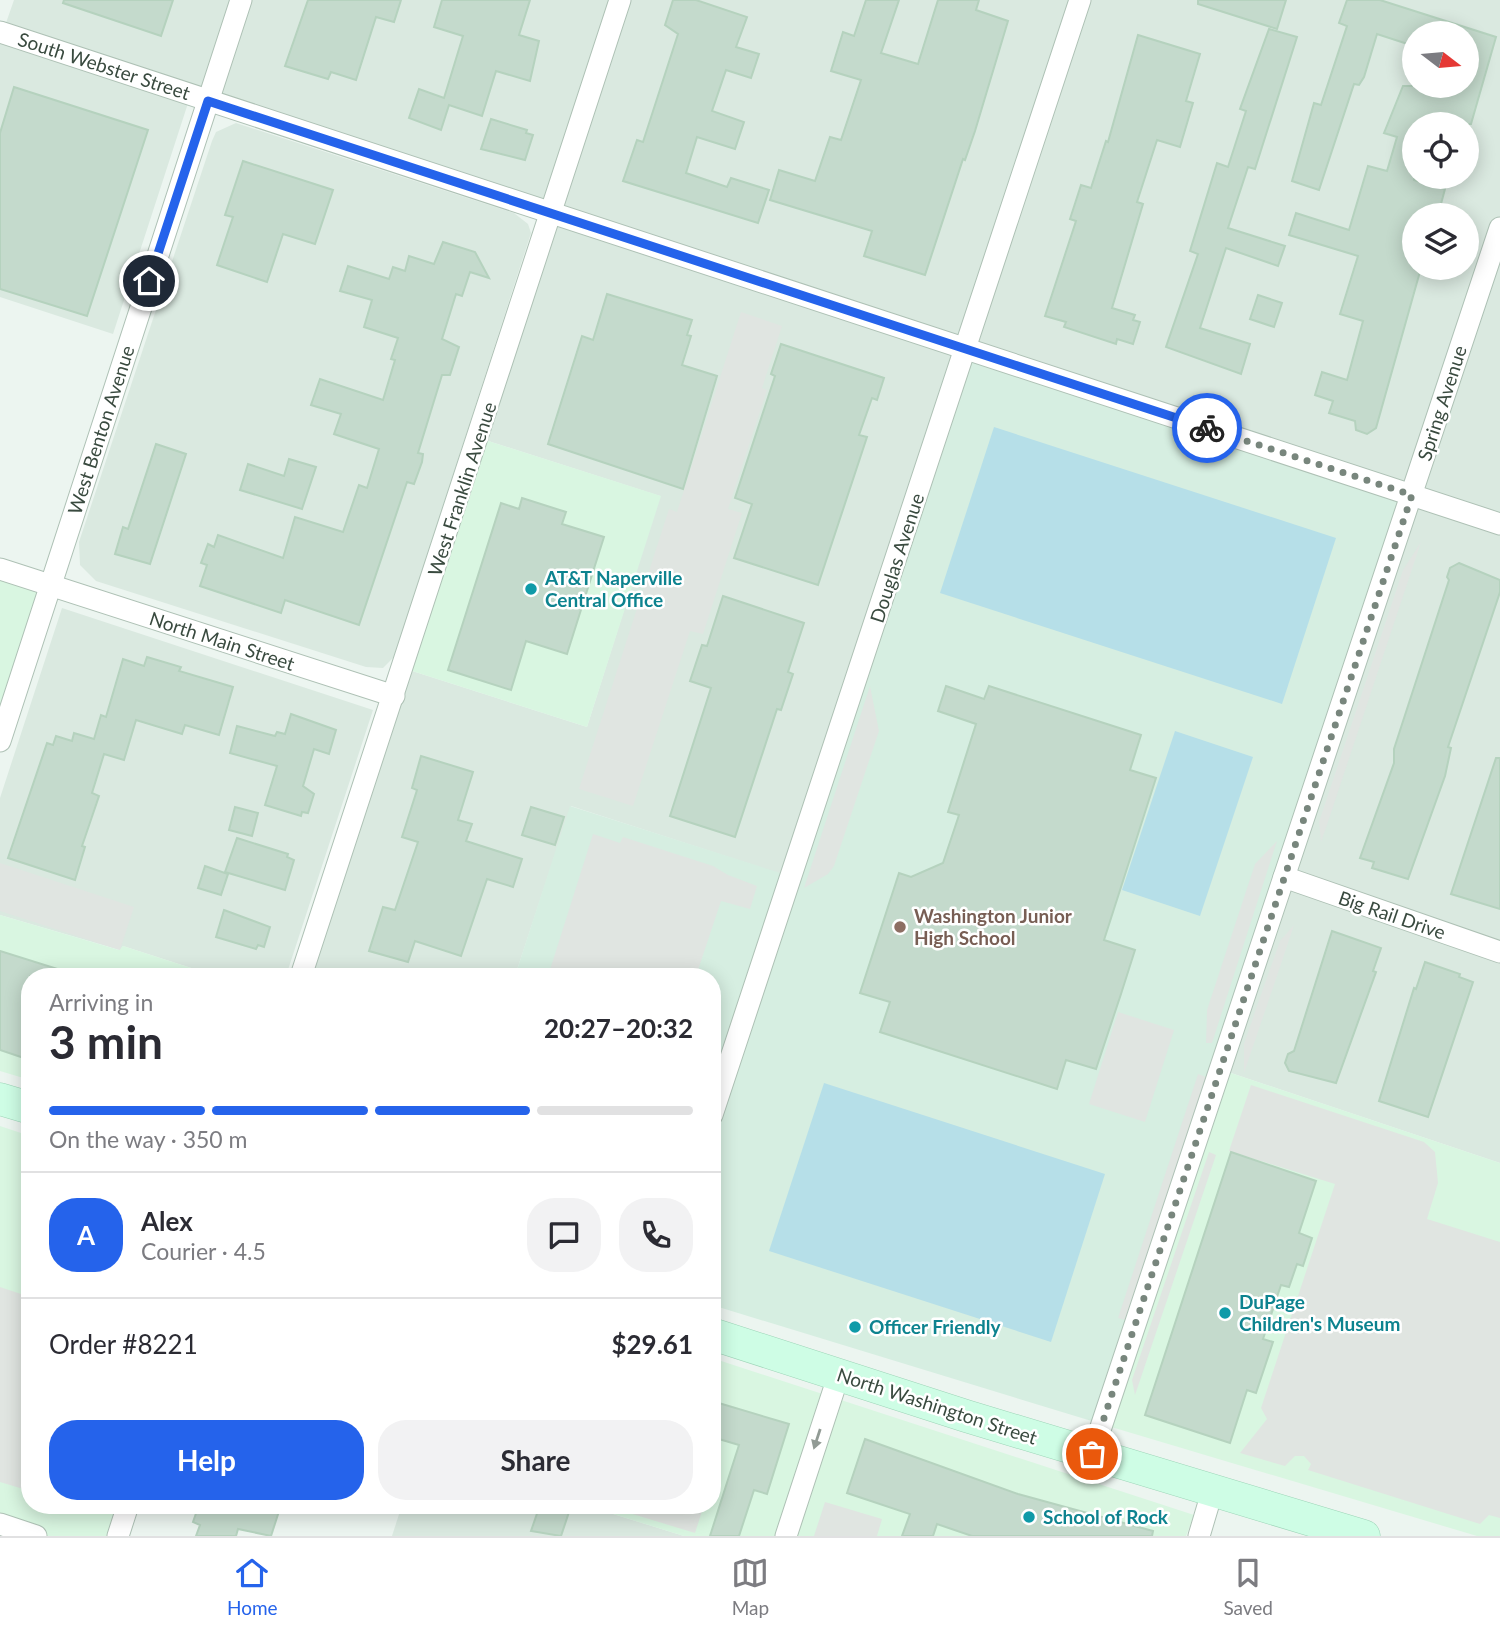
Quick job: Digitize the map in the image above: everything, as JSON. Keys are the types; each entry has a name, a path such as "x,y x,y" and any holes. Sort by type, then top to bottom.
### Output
{"main road":[{"path":"0,1099 21,1105"},
{"name":"North Washington Street","path":"721,1337 1092,1454 1364,1536"}],"street":[{"name":"West Benton Avenue","path":"0,741 241,0"},
{"name":"West Franklin Avenue","path":"304,968 620,0"},
{"name":"Douglas Avenue","path":"721,1088 1080,0"},
{"name":"South Webster Street","path":"0,32 965,351 1500,524"},
{"name":"Spring Avenue","path":"1092,1454 1500,228"},
{"name":"North Main Street","path":"0,569 394,696"},
{"name":"Big Rail Drive","path":"1284,877 1500,952"},
{"path":"786,1536 839,1374"},
{"path":"1199,1536 1213,1489"},
{"path":"118,1536 125,1514"},
{"path":"0,1524 36,1536"}],"shaded area":[{"path":"14,0 1500,0 1500,1163 1222,1070 793,878 571,806 518,968 312,968 406,669 587,727 660,496 482,439 555,214 191,94 113,334 0,297 0,40"},
{"path":"236,123 514,213 528,224 531,233 394,657 383,668 366,667 96,581 80,565 79,542 212,141 216,132"},
{"path":"741,312 782,326 762,388 767,390 728,509 742,513 703,634 690,631 633,806 579,789 669,509 677,512"},
{"name":"Washington Junior High School","path":"970,350 1413,497 1108,1426 721,1308 721,968 518,968 570,806 793,877"},
{"path":"994,427 1336,538 1282,704 940,593"},
{"path":"482,439 661,496 587,727 406,669"},
{"path":"1421,542 1321,842 1319,822 1403,570"},
{"path":"0,569 47,584 0,707"},
{"path":"62,608 373,710 289,968 191,968 123,946 120,950 0,915 0,798"},
{"path":"870,686 879,731 834,866 828,874 804,888"},
{"path":"1175,731 1253,757 1200,916 1122,890"},
{"path":"593,834 620,843 623,837 713,866 757,886 750,909 721,901 699,968 551,968"},
{"path":"1277,841 1212,1043 1206,1043 1207,1010 1255,864"},
{"path":"0,863 134,907 120,950 0,911"},
{"path":"0,915 119,950 123,946 191,968 21,968 21,1077 0,1071"},
{"path":"1294,925 1244,1073 1244,1044 1280,941"},
{"path":"1118,1012 1174,1030 1145,1122 1089,1104"},
{"path":"1222,1070 1500,1163 1500,1536 1477,1536 1108,1426"},
{"path":"1198,1074 1206,1077 1125,1320 1118,1318"},
{"path":"824,1083 1105,1174 1051,1342 769,1251"},
{"path":"1251,1085 1424,1142 1435,1152 1438,1183 1427,1219 1500,1242 1500,1518 1489,1515 1480,1524 1308,1470 1311,1464 1304,1456 1295,1456 1285,1466 1240,1453 1267,1419 1261,1408 1335,1184 1229,1151"},
{"path":"0,1126 21,1133 21,1514 127,1514 120,1536 36,1536 0,1524"},
{"path":"1209,1152 1216,1155 1135,1395 1132,1380"},
{"path":"0,1287 21,1294 21,1488 0,1482"},
{"path":"721,1361 1194,1515 1186,1536 684,1536 613,1514 721,1514"},
{"path":"825,1502 882,1519 877,1536 814,1536"},
{"path":"399,1514 613,1514 684,1536 392,1536"},
{"path":"633,1514 701,1514 695,1533"}],"building":[{"path":"64,0 173,0 161,36 63,3"},
{"path":"308,0 401,0 394,22 376,17 356,80 331,72 328,79 285,66"},
{"path":"442,0 530,0 519,35 539,41 530,81 496,71 482,116 449,105 441,130 409,118 419,89 444,98 463,36 434,27"},
{"path":"673,0 696,0 747,17 736,47 759,54 751,78 726,70 712,111 744,122 735,149 697,137 686,173 727,187 731,178 769,190 758,223 623,181 637,140 643,142 678,34 665,25"},
{"path":"866,0 899,0 881,53 918,64 938,0 979,0 976,10 1008,21 975,131 965,160 963,159 925,275 864,256 872,231 770,200 779,170 815,181 830,137 841,140 861,80 831,71 843,32 854,36"},
{"path":"1198,0 1286,0 1277,29 1198,4"},
{"path":"1347,0 1380,0 1446,21 1402,21 1402,42 1377,34 1364,77 1359,85 1354,84 1319,190 1292,181 1314,103 1321,105 1347,26 1339,23"},
{"path":"1269,29 1297,37 1255,169 1248,167 1228,228 1285,246 1278,266 1226,248 1200,328 1250,344 1241,374 1166,347 1198,254 1190,251 1217,163 1228,167 1246,111 1240,109"},
{"path":"1479,32 1496,37 1479,96"},
{"path":"1138,35 1200,54 1186,101 1193,103 1180,147 1157,140 1137,202 1143,204 1112,308 1135,315 1133,320 1140,322 1133,344 1117,339 1116,344 1064,327 1066,322 1045,316 1076,221 1070,219 1081,185 1091,188 1106,141 1108,142"},
{"path":"14,87 148,130 87,316 0,289 0,133"},
{"path":"1402,88 1402,98 1478,98 1474,112 1402,112 1402,189 1445,189 1441,203 1402,203 1402,280 1418,280 1376,428 1367,434 1356,430 1355,421 1329,413 1333,401 1315,395 1322,372 1347,380 1363,321 1340,314 1358,256 1289,235 1296,213 1349,230 1368,166 1387,171 1397,137 1384,133"},
{"path":"491,119 527,130 526,133 533,135 525,160 481,149"},
{"path":"243,161 333,190 315,244 283,234 267,282 217,265 233,217 225,215"},
{"path":"443,242 475,252 489,278 470,272 462,296 456,294 442,339 459,347 450,375 442,375 418,453 423,454 422,462 414,484 407,482 359,625 285,600 281,613 200,586 207,565 201,563 208,544 214,547 218,535 283,558 295,517 343,532 359,485 367,488 379,449 334,434 341,414 311,405 320,379 383,400 395,360 391,359 398,338 364,327 372,300 340,291 348,266 389,279 393,267 405,271 409,256 434,264"},
{"path":"607,294 692,320 687,335 691,336 682,365 717,376 683,489 548,444 582,336 593,340"},
{"path":"1258,295 1282,303 1274,327 1250,319"},
{"path":"781,344 884,378 877,400 872,398 859,435 867,437 818,585 734,558 752,504 735,498 775,376 771,374"},
{"path":"156,444 186,454 150,564 115,554 123,527 128,529"},
{"path":"289,459 316,467 302,509 240,490 248,464 284,476"},
{"name":"AT&T Naperville Central Office","path":"522,498 566,512 562,524 604,537 567,654 526,641 511,690 448,670 501,503 519,509"},
{"path":"1459,563 1500,580 1500,592 1448,747 1451,748 1445,776 1408,879 1372,868 1374,862 1360,858 1394,763 1394,749 1449,580 1447,577 1450,568"},
{"path":"723,596 804,623 788,672 793,674 781,710 777,709 735,837 670,816 711,688 690,681 702,645 707,646"},
{"path":"147,657 181,667 179,671 233,687 219,735 185,725 182,734 136,720 124,760 104,754 92,793 99,796 82,846 85,847 75,880 8,858 47,743 53,745 56,736 72,741 74,733 94,739 101,715 106,717 123,659 144,666"},
{"path":"946,686 984,699 989,686 1141,735 1130,770 1156,778 1104,940 1135,950 1121,994 1096,1069 1066,1060 1057,1089 880,1032 890,1002 860,993 899,873 911,877 943,863 959,815 948,812 976,724 938,711"},
{"path":"291,714 336,730 329,754 314,749 303,786 314,794 308,813 302,812 301,816 265,805 277,766 230,753 237,726 275,736 277,732 285,734"},
{"path":"421,756 473,772 458,820 472,824 466,841 522,859 513,887 487,879 461,956 415,941 408,962 369,951 383,907 395,910 418,842 402,837 417,790 412,788"},
{"path":"1496,758 1500,758 1500,909 1451,894"},
{"path":"235,807 258,813 252,836 229,830"},
{"path":"531,807 564,817 555,845 522,835"},
{"path":"237,838 288,854 287,857 294,860 285,890 225,872"},
{"path":"205,866 228,874 221,895 198,888"},
{"path":"224,910 270,927 264,947 258,945 256,949 216,937"},
{"path":"1332,931 1381,948 1373,971 1376,972 1336,1083 1289,1071 1285,1063 1288,1054 1294,1051"},
{"path":"0,951 54,968 21,968 21,1057 0,1050"},
{"path":"1425,962 1460,974 1459,977 1473,982 1428,1117 1379,1101 1414,988 1416,989"},
{"name":"DuPage Children's Museum","path":"1231,1152 1316,1181 1299,1233 1312,1238 1303,1266 1297,1264 1289,1287 1281,1285 1263,1339 1273,1342 1256,1393 1247,1390 1230,1443 1145,1415"},
{"path":"721,1404 789,1424 767,1494 754,1490 739,1536 710,1536 717,1514 721,1514 721,1501 739,1445 721,1440"},
{"path":"865,1439 1018,1494 1153,1531 1152,1536 972,1536 937,1524 933,1536 902,1536 910,1514 847,1493"},
{"path":"196,1514 278,1514 271,1536 238,1529 236,1536 196,1536 200,1525 193,1522"},
{"path":"537,1514 568,1514 561,1536 531,1531"}],"way so far":[{"path":"1092,1454 1412,495 1207,428"}],"place":[{"name":"AT&T Naperville Central Office","path":"531,589"},
{"name":"Washington Junior High School","path":"900,927"},
{"name":"DuPage Children's Museum","path":"1225,1313"},
{"name":"Officer Friendly","path":"855,1327"},
{"name":"School of Rock","path":"1029,1517"}],"route":[{"path":"149,281 208,101 965,351 1207,428"}]}
